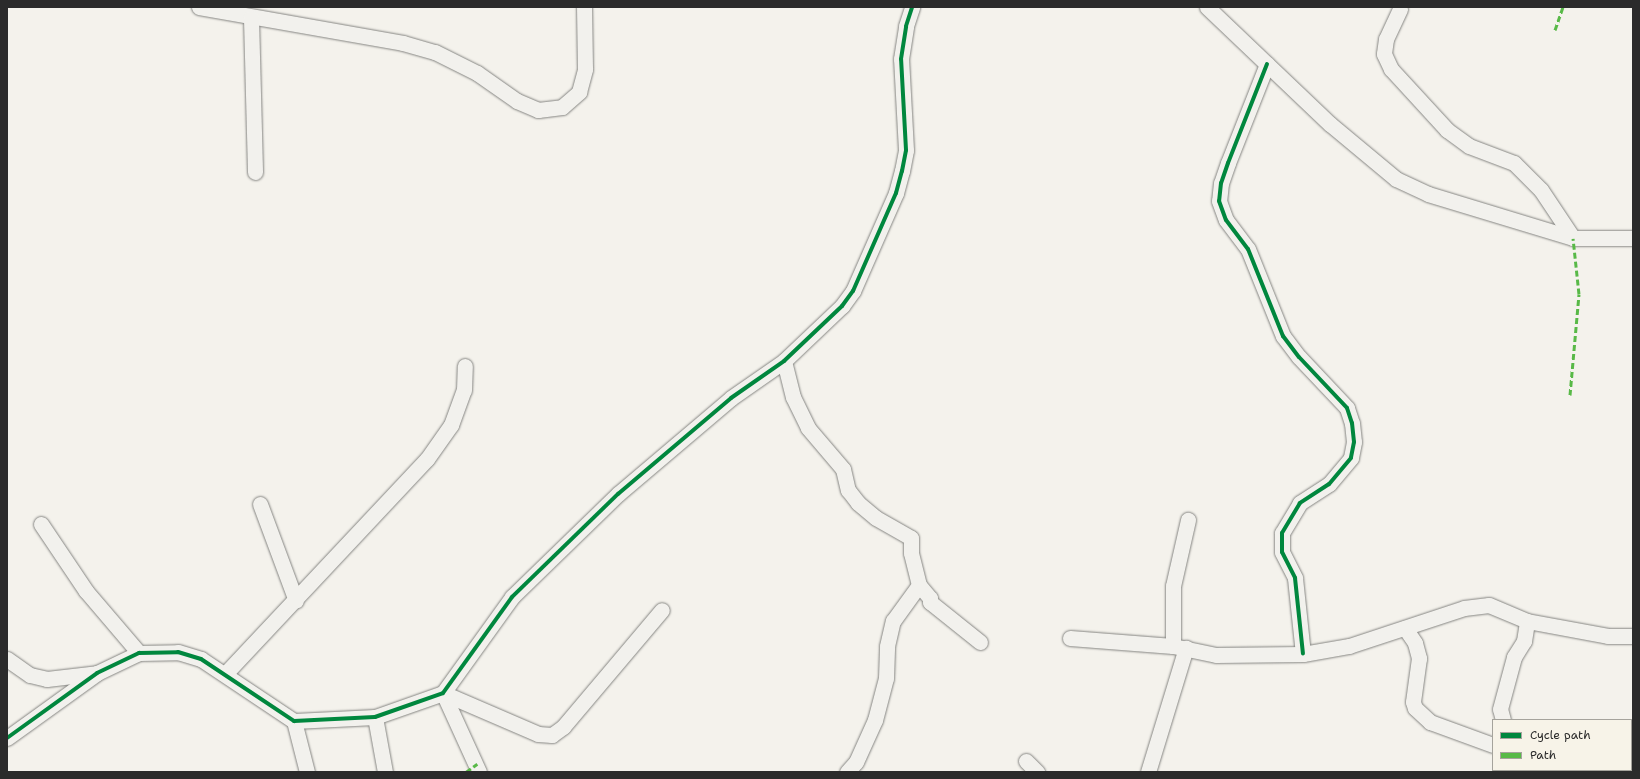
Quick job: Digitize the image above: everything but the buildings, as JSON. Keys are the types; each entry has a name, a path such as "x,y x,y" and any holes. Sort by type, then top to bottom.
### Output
{"street":[{"path":"199,7 251,18 403,43 435,52 477,73 517,101 538,110 562,107 579,92 586,69 584,7"},
{"path":"7,738 97,673 139,653 178,652 201,659 294,721 375,717 443,693 512,597 618,494 731,398 784,361 842,306 853,291 896,193 906,150 901,59 906,26 912,7"},
{"path":"1207,7 1330,124 1396,179 1428,194 1573,238 1633,238"},
{"path":"1400,9 1386,39 1384,54 1391,69 1447,130 1469,146 1514,163 1541,190 1573,238"},
{"path":"251,18 256,172"},
{"path":"1266,64 1228,162 1221,184 1220,201 1226,220 1248,249 1283,336 1299,357 1337,395 1347,408 1352,423 1354,442 1351,458 1329,484 1300,503 1282,533 1282,552 1295,578 1303,654"},
{"path":"784,361 796,403 808,428 843,469 848,490 858,503 876,518 911,538 911,553 919,586 930,598 930,602 980,642"},
{"path":"225,674 296,601 427,459 451,425 464,390 465,366"},
{"path":"260,504 296,601"},
{"path":"1148,772 1179,647 1173,586 1188,520"},
{"path":"41,524 86,591 139,653"},
{"path":"848,772 856,762 875,720 886,678 887,646 893,621 919,586"},
{"path":"1070,638 1179,647 1216,655 1303,654 1349,646 1464,608 1489,605 1527,621 1608,636 1633,636"},
{"path":"443,693 538,734 552,735 563,727 662,610"},
{"path":"1503,719 1500,708 1514,657 1524,641 1527,621"},
{"path":"1405,628 1415,643 1419,658 1413,702 1415,708 1430,722 1492,745"},
{"path":"7,659 30,675 47,679 97,673"},
{"path":"443,693 479,772"},
{"path":"375,717 385,772"},
{"path":"294,721 307,772"},
{"path":"1026,761 1037,772"}],"marked path":[{"path":"1555,30 1563,7"},
{"path":"1570,395 1579,294 1573,238"},
{"path":"466,772 477,764"}],"cycle path":[{"path":"7,738 97,673 139,653 178,652 201,659 294,721 375,717 443,693 512,597 618,494 731,398 784,361 842,306 853,291 896,193 902,171 906,150 901,59 906,26 912,7"},
{"path":"1267,64 1228,163 1221,183 1219,201 1226,220 1248,249 1283,336 1299,357 1347,408 1352,423 1354,442 1351,458 1329,484 1300,503 1282,533 1282,552 1295,578 1303,654"}]}
